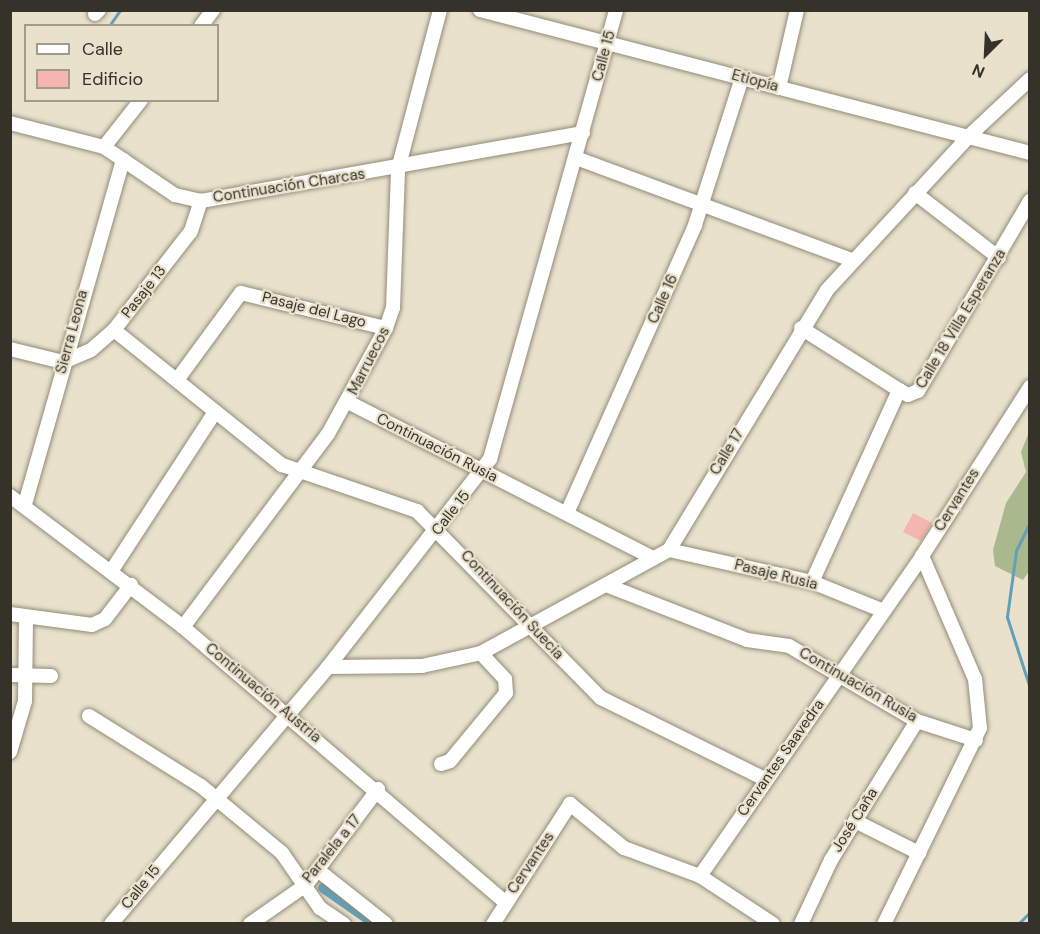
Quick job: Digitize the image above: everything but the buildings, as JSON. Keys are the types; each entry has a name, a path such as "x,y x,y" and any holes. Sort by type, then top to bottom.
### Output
{"street":[{"path":"202,24 213,10"},
{"name":"Marruecos","path":"183,627 348,402 386,328 393,308 398,168 440,10"},
{"name":"Etiopía","path":"480,10 969,135 1029,153"},
{"name":"Calle 15","path":"111,924 213,799 328,667 483,471 497,440 616,10"},
{"path":"779,88 796,10"},
{"name":"Calle 16","path":"567,513 702,205 742,78"},
{"name":"Calle 17","path":"669,550 801,328 852,260 969,135 1029,79"},
{"path":"104,147 139,102"},
{"name":"Continuación Charcas","path":"10,123 104,147 175,195 201,201 398,168 583,133"},
{"path":"576,158 852,260"},
{"name":"Sierra Leona","path":"26,504 63,362 123,160"},
{"path":"915,193 999,258"},
{"name":"Pasaje 13","path":"63,362 80,358 114,330 191,231 201,201"},
{"name":"Calle 18 Villa Esperanza","path":"812,582 899,390 908,395 918,391 999,258 1029,201"},
{"name":"Pasaje del Lago","path":"177,380 241,293 386,328"},
{"path":"801,328 899,390"},
{"name":"Continuación Suecia","path":"114,330 282,465 394,499 440,528 601,698 765,779"},
{"path":"10,348 63,362"},
{"name":"Cervantes","path":"881,610 922,556 1029,387"},
{"name":"Continuación Rusia","path":"348,402 653,558"},
{"path":"112,570 215,412"},
{"name":"Continuación Austria","path":"10,496 26,504 183,627 378,789 402,819 505,902"},
{"path":"328,667 422,666 481,653 669,550"},
{"name":"Pasaje Rusia","path":"669,550 812,582 881,610"},
{"path":"884,924 976,740 981,709 975,679 922,556"},
{"path":"10,614 92,626 105,619 131,585"},
{"name":"Continuación Rusia","path":"606,585 747,640 789,645 840,673 917,721 976,740"},
{"name":"Cervantes Saavedra","path":"700,876 881,610"},
{"path":"10,752 23,714 26,617"},
{"path":"441,764 450,760 506,693 505,679 481,653"},
{"path":"10,675 51,676"},
{"path":"89,716 189,776 213,799 282,853 320,908 344,924"},
{"name":"José Caña","path":"801,924 855,821 917,721"},
{"name":"Paralela a 17","path":"250,924 306,885 319,871 378,789"},
{"name":"Cervantes","path":"493,924 570,804 624,848 700,876"},
{"path":"855,821 919,853"},
{"path":"319,871 386,924"},
{"path":"700,876 772,924"}],"green space":[{"path":"1029,432 1030,570 1023,580 995,566 993,550 1006,503 1026,472 1021,452"}],"waterway":[{"path":"110,24 120,10"},
{"path":"1030,522 1016,551 1007,617 1030,688"},
{"path":"323,888 375,924"},
{"path":"1018,924 1030,912"}]}
